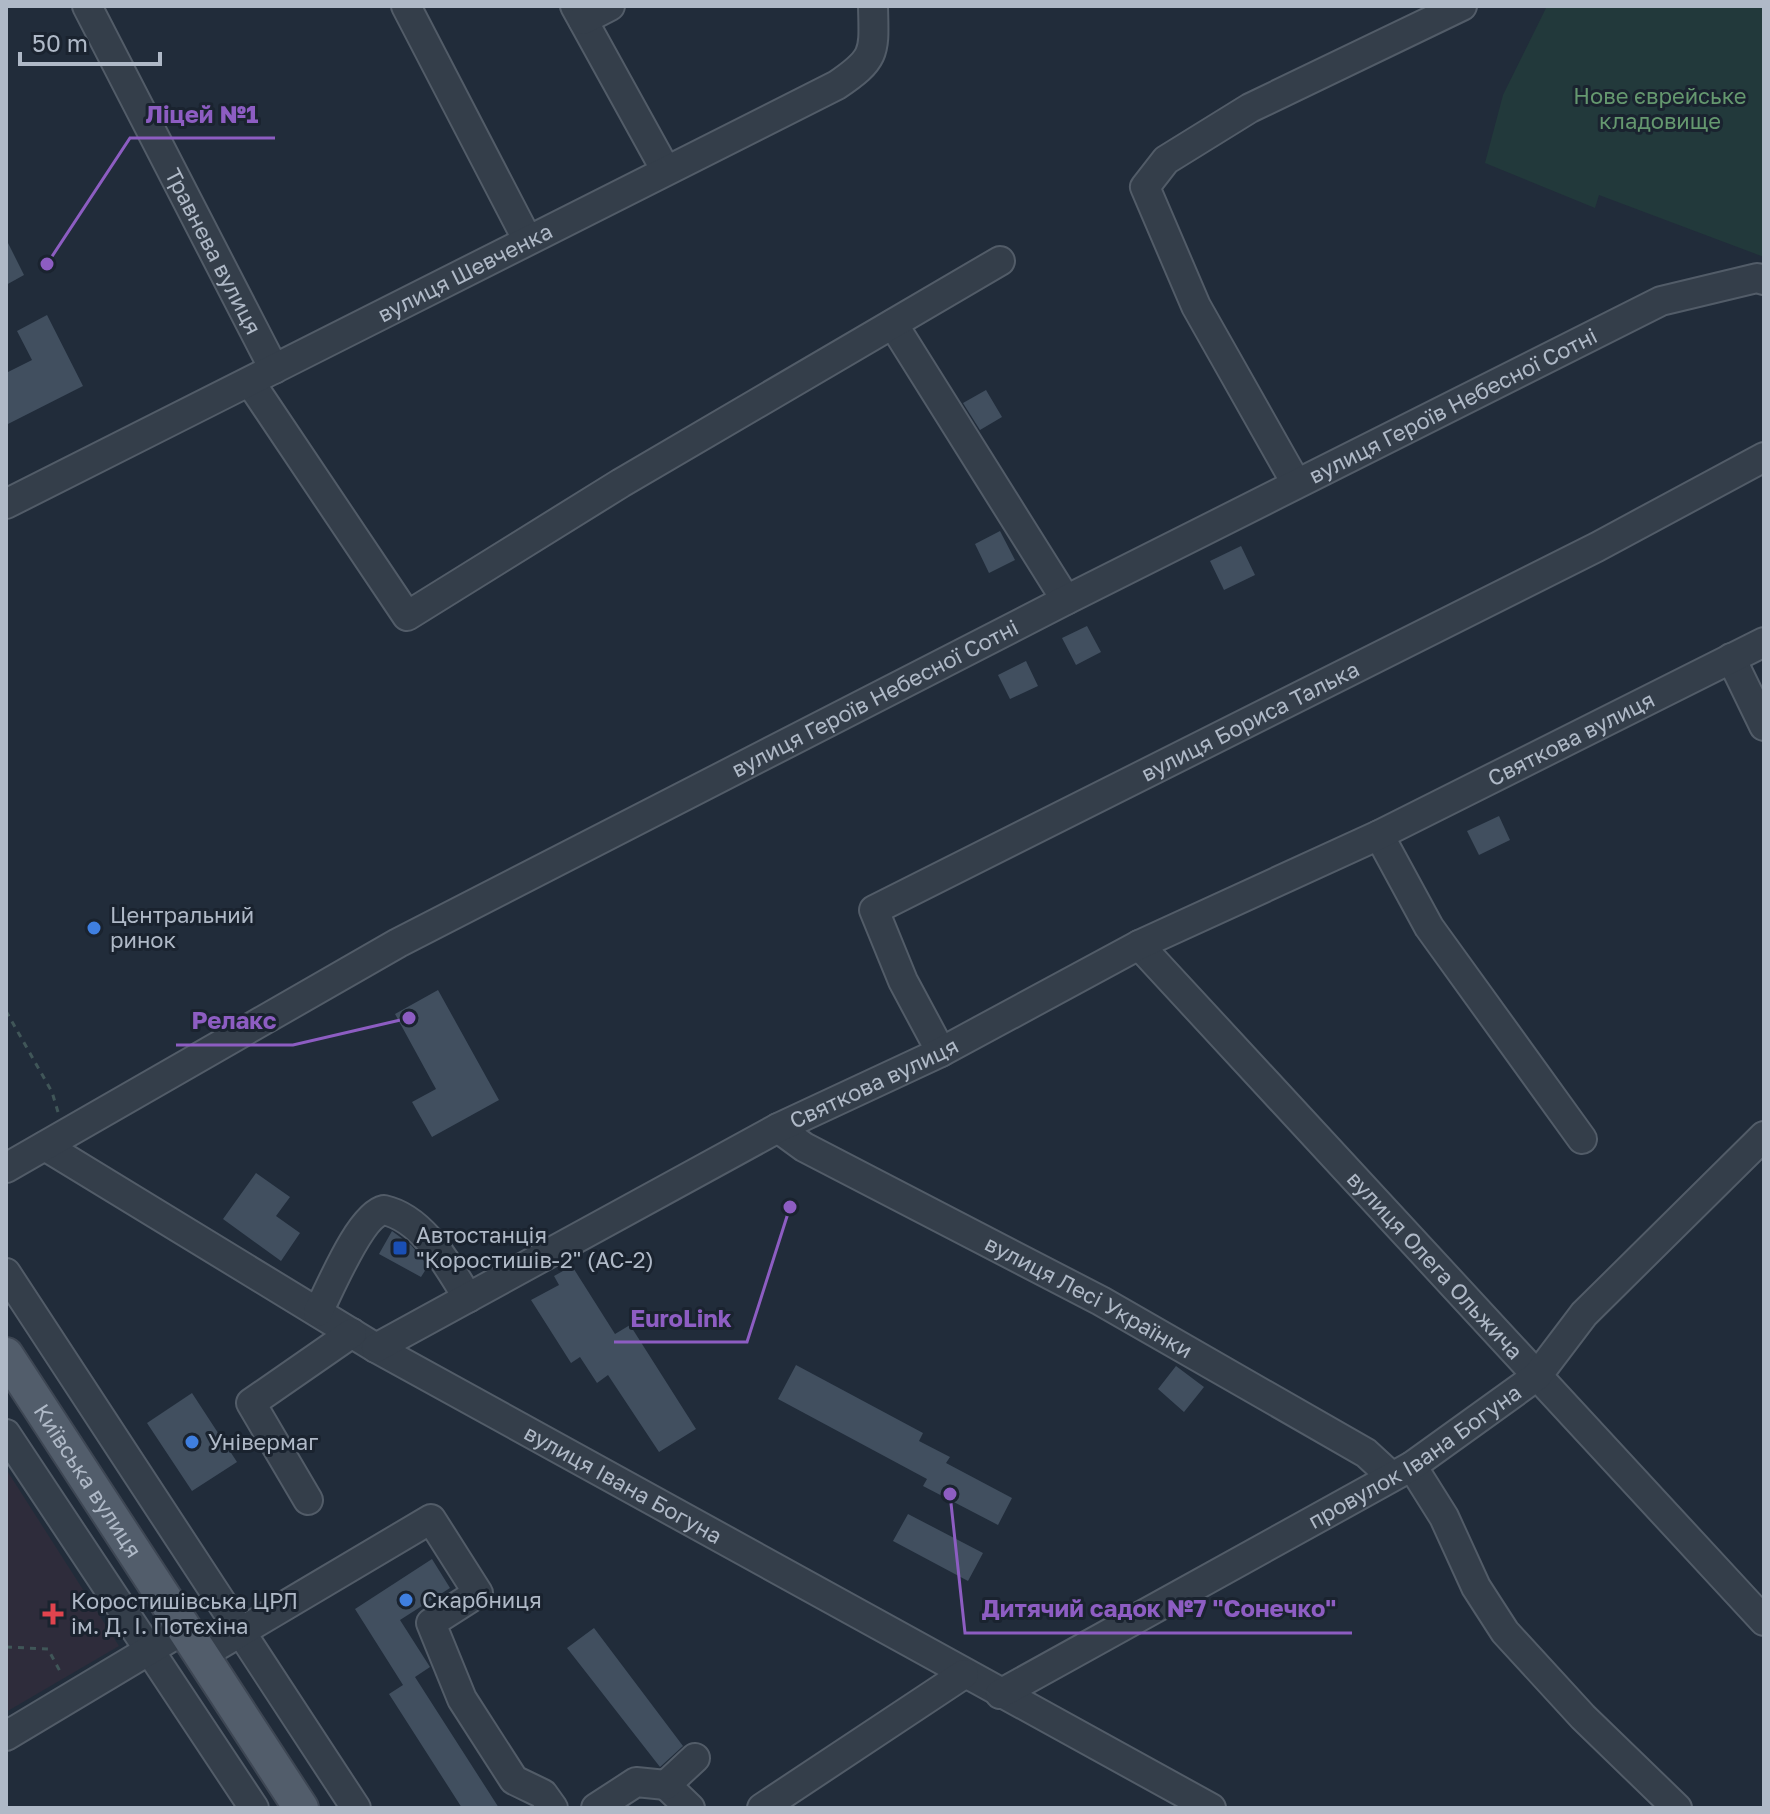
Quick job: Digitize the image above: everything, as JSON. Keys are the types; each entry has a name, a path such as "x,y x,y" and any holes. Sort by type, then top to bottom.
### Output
{"main road":[{"name":"Київська вулиця","path":"6,1355 292,1804"}],"street":[{"name":"Травнева вулиця","path":"87,6 262,376 407,616 621,483 893,324"},
{"path":"406,6 527,239"},
{"path":"610,6 579,13 665,169"},
{"name":"вулиця Шевченка","path":"6,504 665,169 837,85 865,66 874,52 873,6"},
{"path":"1296,483 1196,306 1145,187 1166,160 1250,108 1462,6"},
{"path":"1000,261 893,324 1066,600"},
{"name":"вулиця Героїв Небесної Сотні","path":"6,1168 398,943 1296,483 1661,301 1757,278 1764,280"},
{"name":"вулиця Бориса Талька","path":"941,1052 903,981 874,910 1597,547 1764,457"},
{"name":"Святкова вулиця","path":"308,1500 251,1403 364,1340 468,1298 778,1128 941,1052 1139,945 1379,835 1764,642"},
{"path":"1731,658 1764,726"},
{"path":"1379,835 1429,927 1582,1139"},
{"name":"вулиця Олега Ольжича","path":"1139,945 1764,1621"},
{"name":"вулиця Лесі Українки","path":"778,1128 804,1147 1101,1301 1402,1471 1444,1517 1476,1587 1505,1632 1583,1717 1677,1808"},
{"name":"провулок Івана Богуна","path":"1000,1694 1402,1471 1537,1376 1584,1314 1764,1136"},
{"name":"вулиця Івана Богуна","path":"55,1140 364,1340 1211,1808"},
{"path":"318,1312 358,1236 372,1215 384,1210 406,1220 440,1252 468,1298"},
{"path":"6,1273 356,1808"},
{"path":"6,1434 254,1808"},
{"path":"6,1736 149,1650 240,1632 431,1519 478,1593 431,1623 462,1699 514,1780 543,1794 553,1808"},
{"path":"762,1808 964,1674"},
{"path":"666,1785 695,1758"},
{"path":"596,1808 636,1782 666,1785 690,1808"}],"path":[{"path":"6,1011 52,1092 55,1140"},
{"path":"6,1647 48,1649 73,1696"}],"shaded area":[{"name":"Коростишівська ЦРЛ ім. Д. І. Потєхіна","path":"6,1469 119,1646 6,1712"}],"green space":[{"name":"Нове єврейське кладовище","path":"1547,6 1764,6 1764,257 1599,195 1595,208 1485,163 1503,95"}],"building":[{"path":"6,239 24,275 6,285"},
{"path":"47,315 83,386 6,425 6,373 32,360 17,331"},
{"path":"986,390 1002,417 980,430 963,403"},
{"path":"1000,531 1015,560 989,573 975,544"},
{"path":"1241,546 1255,575 1224,590 1210,561"},
{"path":"1087,626 1101,652 1076,665 1062,638"},
{"path":"1026,661 1038,686 1010,699 998,675"},
{"path":"1499,816 1510,840 1479,855 1467,831"},
{"path":"438,990 499,1100 432,1137 412,1102 436,1089 395,1014"},
{"path":"256,1173 290,1197 276,1216 300,1233 281,1261 223,1219"},
{"name":"Автостанція \"Коростишів-2\" (АС-2)","path":"392,1231 411,1245 428,1266 421,1277 379,1254"},
{"path":"572,1266 615,1334 630,1325 696,1429 659,1452 608,1375 597,1383 580,1357 571,1363 531,1300 559,1285 554,1276"},
{"path":"796,1365 923,1433 919,1441 950,1457 946,1463 1012,1498 998,1525 923,1486 927,1479 778,1399"},
{"path":"1176,1366 1204,1387 1184,1412 1158,1389"},
{"name":"Універмаг","path":"192,1393 237,1462 192,1491 147,1423"},
{"path":"908,1514 983,1553 968,1581 893,1541"},
{"path":"432,1559 450,1588 400,1620 430,1667 415,1677 499,1808 462,1808 389,1694 403,1685 355,1609"},
{"path":"594,1628 683,1746 660,1767 567,1648"}],"place":[{"name":"Ліцей №1","path":"47,264"},
{"name":"Центральний ринок","path":"94,928"},
{"name":"Релакс","path":"409,1018"},
{"name":"EuroLink","path":"790,1207"},
{"name":"Автостанція \"Коростишів-2\" (АС-2)","path":"400,1248"},
{"name":"Універмаг","path":"192,1442"},
{"name":"Дитячий садок №7 \"Сонечко\"","path":"950,1494"},
{"name":"Скарбниця","path":"406,1600"},
{"name":"Коростишівська ЦРЛ ім. Д. І. Потєхіна","path":"53,1614"}]}
